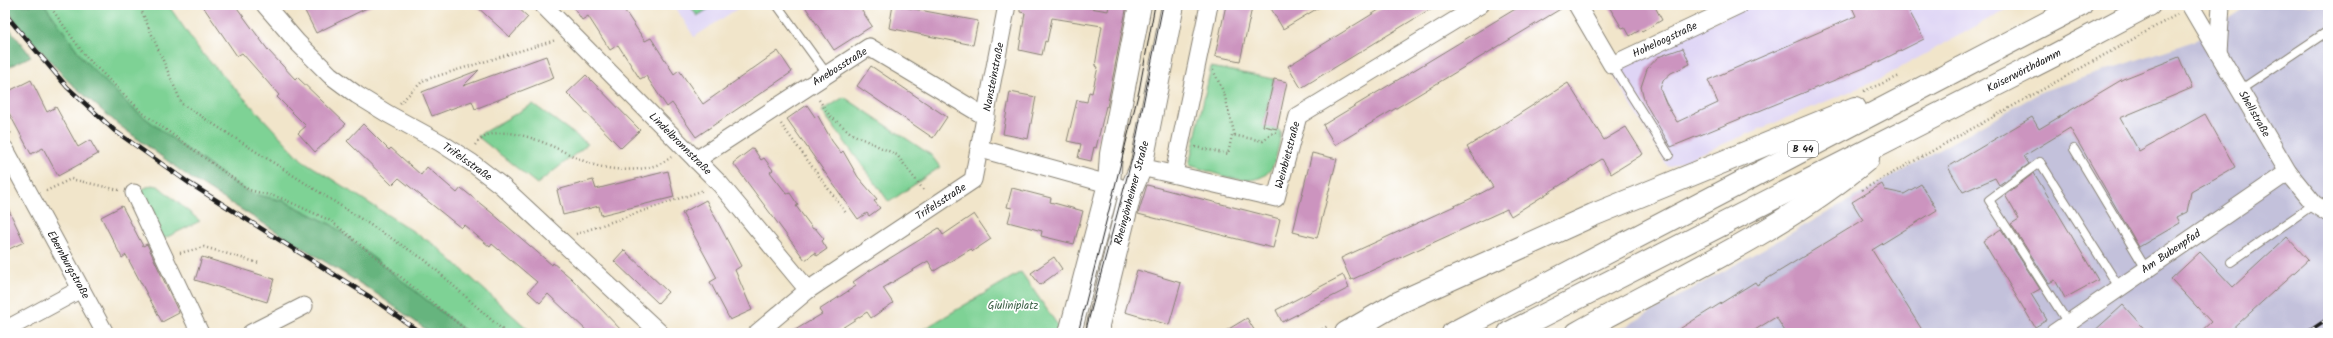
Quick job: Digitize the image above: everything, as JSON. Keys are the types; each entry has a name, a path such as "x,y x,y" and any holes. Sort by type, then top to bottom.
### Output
{"main road":[{"path":"1070,333 1109,184 1111,154 1140,5"},
{"name":"Rheingönheimer Straße","path":"1098,333 1098,325 1131,190 1141,167 1173,5"},
{"name":"B 44","path":"1453,333 2080,5"},
{"name":"Kaiserwörthdamm","path":"1898,134 2053,56 2149,5"},
{"path":"1346,333 1398,303 1593,215 1859,107 1950,73"},
{"path":"1577,333 1784,220 1840,183 1898,134"},
{"name":"B 44","path":"1509,333 1898,134"}],"street":[{"name":"Lindelbronnstraße","path":"543,5 720,184 808,290"},
{"name":"Nansteinstraße","path":"980,149 1007,5"},
{"path":"1174,174 1209,5"},
{"name":"Weinbietstraße","path":"1141,167 1276,198 1298,116 1480,5"},
{"path":"1577,5 1612,65"},
{"name":"Hoheloogstraße","path":"1612,65 1739,5"},
{"name":"Shellstraße","path":"2190,5 2288,172 2321,208"},
{"path":"2218,53 2221,5"},
{"name":"Trifelsstraße","path":"273,8 330,74 388,114 465,158 502,186 660,333"},
{"name":"Anebosstraße","path":"696,160 869,47 986,117"},
{"path":"980,149 1131,190"},
{"name":"Trifelsstraße","path":"757,333 808,290 973,180 980,149"},
{"name":"Ebernburgstraße","path":"5,151 105,333"},
{"name":"Am Bubenpfad","path":"2054,333 2288,172"},
{"path":"134,193 200,333"},
{"path":"5,330 81,289"},
{"path":"251,333 304,306"}],"lane":[{"path":"777,5 827,74"},
{"path":"2240,90 2328,31"},
{"path":"1612,65 1669,155"},
{"path":"2074,149 2146,269"},
{"path":"2068,323 1989,200 2040,162 2119,287"},
{"path":"2231,262 2321,208"}],"path":[{"path":"49,5 86,57 144,114 249,190 281,198 331,221 470,333"},
{"path":"139,5 182,104 425,260 506,333"},
{"path":"1861,190 2162,23"},
{"path":"388,114 424,80 572,35"},
{"path":"1212,67 1224,94 1235,136"},
{"path":"809,86 830,116 852,134 897,155 934,206"},
{"path":"771,111 846,212"},
{"path":"1180,144 1228,154 1232,135 1263,142 1274,132 1293,135"},
{"path":"465,158 477,143 487,135 502,134 535,139 592,164 638,170 667,160 683,147"},
{"path":"31,198 71,179 134,193"},
{"path":"559,240 720,184"},
{"path":"164,257 204,247 259,264"}],"shaded area":[{"path":"674,5 743,5 694,37"},
{"path":"1751,5 2014,5 1880,79 1668,167 1611,71"},
{"path":"2249,5 2328,5 2328,333 1614,333 2043,91 2194,41"}],"green space":[{"path":"5,5 168,5 201,52 302,160 436,246 532,333 431,333 374,292 192,179 119,125 68,81 15,21"},
{"path":"5,5 45,5 84,60 131,107 178,143 249,193 284,201 332,225 468,333 431,333 374,292 192,179 119,125 68,81 15,21"},
{"path":"690,5 715,5 697,16"},
{"path":"5,23 31,56 5,69"},
{"path":"1211,67 1274,79 1263,126 1280,130 1280,141 1271,169 1262,177 1251,180 1226,177 1189,165"},
{"path":"844,97 931,155 940,167 889,202 822,111"},
{"path":"533,104 588,144 537,184 477,136"},
{"path":"152,185 158,186 200,221 161,240 138,191"},
{"name":"Giuliniplatz","path":"1021,272 1059,327 1058,333 917,333"}],"building":[{"path":"202,5 235,5 268,50 295,79 297,77 346,124 315,152 298,133 306,126 277,97 279,95 242,53 237,56"},
{"path":"312,5 373,5 316,33 304,9"},
{"path":"475,5 515,5 528,17 510,37"},
{"path":"572,5 621,5 645,41 651,38 674,74 679,70 703,104 778,51 792,72 696,137 672,103 667,107 646,76 640,79 618,45 610,50 588,16 582,20"},
{"path":"804,5 858,5 872,26 834,50"},
{"path":"893,5 978,21 973,45 889,28"},
{"path":"1020,5 1073,5 1108,11 1109,5 1127,5 1107,107 1106,106 1096,148 1094,147 1091,161 1078,158 1081,144 1067,141 1077,100 1087,102 1089,92 1092,93 1098,67 1095,66 1102,26 1052,18 1047,42 1045,41 1042,55 1019,50 1025,13 1020,12"},
{"path":"1226,5 1252,8 1240,61 1215,56"},
{"path":"1269,5 1323,5 1283,29"},
{"path":"1387,5 1437,5 1301,88 1288,66"},
{"path":"1522,5 1567,5 1335,145 1323,125"},
{"path":"1608,5 1654,5 1662,20 1642,32 1640,30 1630,36 1625,27 1622,28"},
{"path":"1851,5 1906,5 1924,39 1874,64 1671,147 1645,103 1641,87 1647,69 1658,57 1683,48 1690,64 1671,73 1663,80 1660,89 1677,122 1718,103 1708,80 1856,16"},
{"path":"546,56 554,78 475,109 472,101 432,116 422,92 479,70 463,86"},
{"path":"2179,57 2192,88 2120,118 2139,151 2205,114 2235,167 2191,192 2187,212 2177,217 2180,223 2139,247 2070,128 2024,156 2029,164 1999,185 1995,178 1963,192 1948,167 2032,117 2039,129 2123,79"},
{"path":"871,66 947,117 933,138 857,86"},
{"path":"586,75 640,130 621,148 567,93"},
{"path":"1274,79 1287,82 1277,129 1263,126"},
{"path":"31,80 47,112 56,107 78,147 90,140 98,154 58,176 43,148 31,154 9,113 5,115 5,93"},
{"path":"1568,83 1604,140 1626,127 1643,154 1611,174 1602,159 1511,216 1507,209 1351,280 1341,258 1493,187 1467,147"},
{"path":"1010,92 1036,97 1028,139 1003,134"},
{"path":"807,105 815,117 818,116 832,141 841,153 843,151 858,177 877,199 874,201 880,208 869,216 867,213 858,219 787,119"},
{"path":"363,124 389,150 391,148 421,175 427,167 457,193 461,188 552,265 553,263 571,278 624,333 589,333 548,294 540,303 528,292 537,282 492,244 490,247 464,225 461,228 399,178 392,185 347,141"},
{"path":"753,148 761,160 764,158 773,170 770,172 787,194 790,193 798,205 796,206 813,229 815,228 824,239 822,241 827,249 817,256 815,253 805,260 733,163"},
{"path":"1312,153 1337,159 1317,238 1293,232"},
{"path":"668,171 674,197 601,215 599,206 563,215 557,190 593,180 596,189"},
{"path":"2034,173 2098,280 2065,298 2055,280 2049,283 2011,224 2019,219 2005,195"},
{"path":"1882,184 1885,190 1904,194 1921,184 1937,210 1872,250 1924,333 1786,333 1776,317 1750,333 1673,333 1755,282 1757,285 1863,220 1852,202"},
{"path":"1147,185 1280,219 1273,248 1138,214"},
{"path":"1012,188 1051,198 1050,202 1083,211 1074,244 1041,236 1042,231 1008,222 1012,208 1007,207"},
{"path":"706,200 741,266 735,270 752,310 730,320 710,282 717,278 682,213"},
{"path":"5,202 24,242 5,251"},
{"path":"122,206 143,246 147,244 179,313 162,322 126,255 122,258 101,217"},
{"path":"974,214 991,239 973,251 971,249 934,271 928,261 883,288 893,303 871,318 867,312 834,333 790,333 822,314 819,310 856,286 853,282 869,271 939,228 943,235"},
{"path":"2001,229 2040,289 2031,294 2047,320 2035,327 1983,241"},
{"path":"2287,237 2308,260 2228,333 2199,333 2211,322 2171,279 2200,252 2233,287"},
{"path":"624,250 668,292 658,303 614,261"},
{"path":"202,257 274,279 267,302 195,280"},
{"path":"1054,257 1062,269 1040,285 1031,273"},
{"path":"1137,270 1181,283 1169,325 1125,312"},
{"path":"1343,275 1349,288 1282,322 1276,310"},
{"path":"2123,305 2148,333 2092,333"},
{"path":"1247,318 1256,333 1222,333"}],"tram line":[{"path":"1078,333 1139,91 1155,5"},
{"path":"1085,333 1133,155 1163,5"}],"railway":[{"path":"5,14 67,87 115,131 189,183 370,297 421,333"},
{"path":"2307,333 2328,319"}]}
